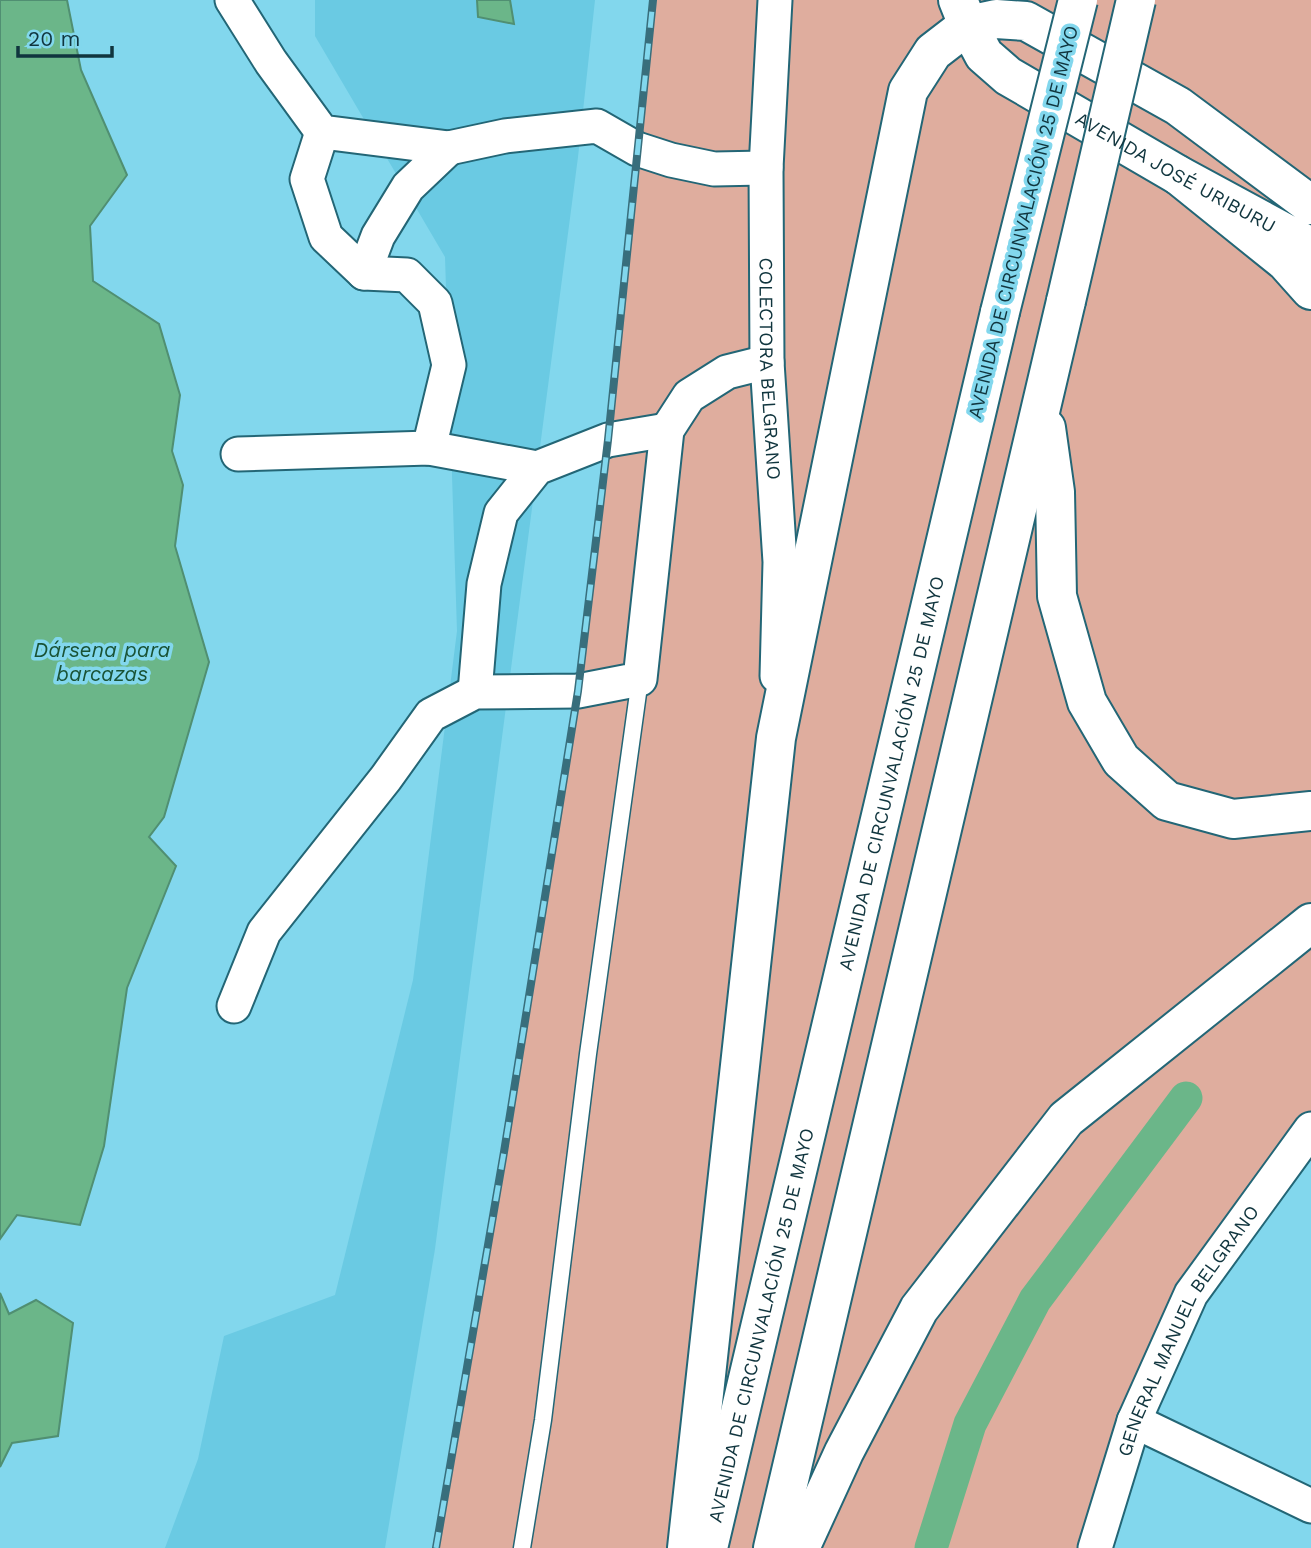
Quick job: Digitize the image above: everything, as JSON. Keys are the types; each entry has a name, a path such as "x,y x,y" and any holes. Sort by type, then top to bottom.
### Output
{"main road":[{"name":"AVENIDA DE CIRCUNVALACIÓN 25 DE MAYO","path":"708,1548 1000,312 1078,0"},
{"path":"773,1548 1043,407 1136,0"},
{"path":"687,1548 776,738 908,91 963,13"},
{"name":"AVENIDA JOSÉ URIBURU","path":"963,13 984,55 1008,76 1178,175 1311,247"},
{"name":"AVENIDA JOSÉ URIBURU","path":"963,13 1026,21 1178,106 1311,205"},
{"path":"1178,175 1286,262 1311,290"},
{"path":"1043,407 1055,492 1057,596 1087,702 1121,760 1167,801 1220,816 1233,819 1311,811"},
{"path":"800,1548 844,1452 919,1308 1066,1119 1311,923"}],"street":[{"name":"COLECTORA BELGRANO","path":"775,0 766,168 766,362 780,562 776,738"},
{"path":"247,9 322,132 307,179 326,237 364,273 407,275 435,303 449,365 429,448"},
{"path":"322,132 449,148 505,136 597,126 637,149 671,160 714,169 766,168"},
{"path":"364,273 378,236 408,187 449,148"},
{"path":"234,1006 264,932 386,778 431,715 475,692 578,691 640,679 667,430 689,396 727,372 766,362"},
{"path":"475,692 484,584 501,513 537,468 608,440 667,430"},
{"path":"238,454 429,448 537,468"},
{"name":"GENERAL MANUEL BELGRANO","path":"1096,1548 1134,1421 1191,1293 1311,1129"},
{"path":"1134,1421 1311,1506"}],"lane":[{"path":"522,1548 542,1420 588,1054 640,679"}],"shaded area":[{"path":"315,0 595,0 578,157 435,1249 385,1548 165,1548 198,1459 224,1336 335,1295 413,980 457,631 445,257 315,36"},
{"path":"653,0 1311,0 1311,1129 1191,1294 1095,1548 436,1548 504,1152 577,692 608,440"}],"water":[{"name":"Dársena para barcazas","path":"0,0 67,0 81,70 127,175 90,226 93,281 159,324 180,395 172,451 183,485 175,546 209,662 164,817 149,837 176,866 127,988 104,1146 80,1225 17,1215 0,1239"},
{"path":"477,0 510,0 514,24 478,17"},
{"path":"0,1293 9,1314 36,1300 73,1323 58,1436 12,1443 0,1467"}],"waterway":[{"path":"931,1548 970,1424 1035,1300 1186,1098"}],"railway":[{"path":"436,1548 504,1152 578,691 608,440 653,0"}]}
